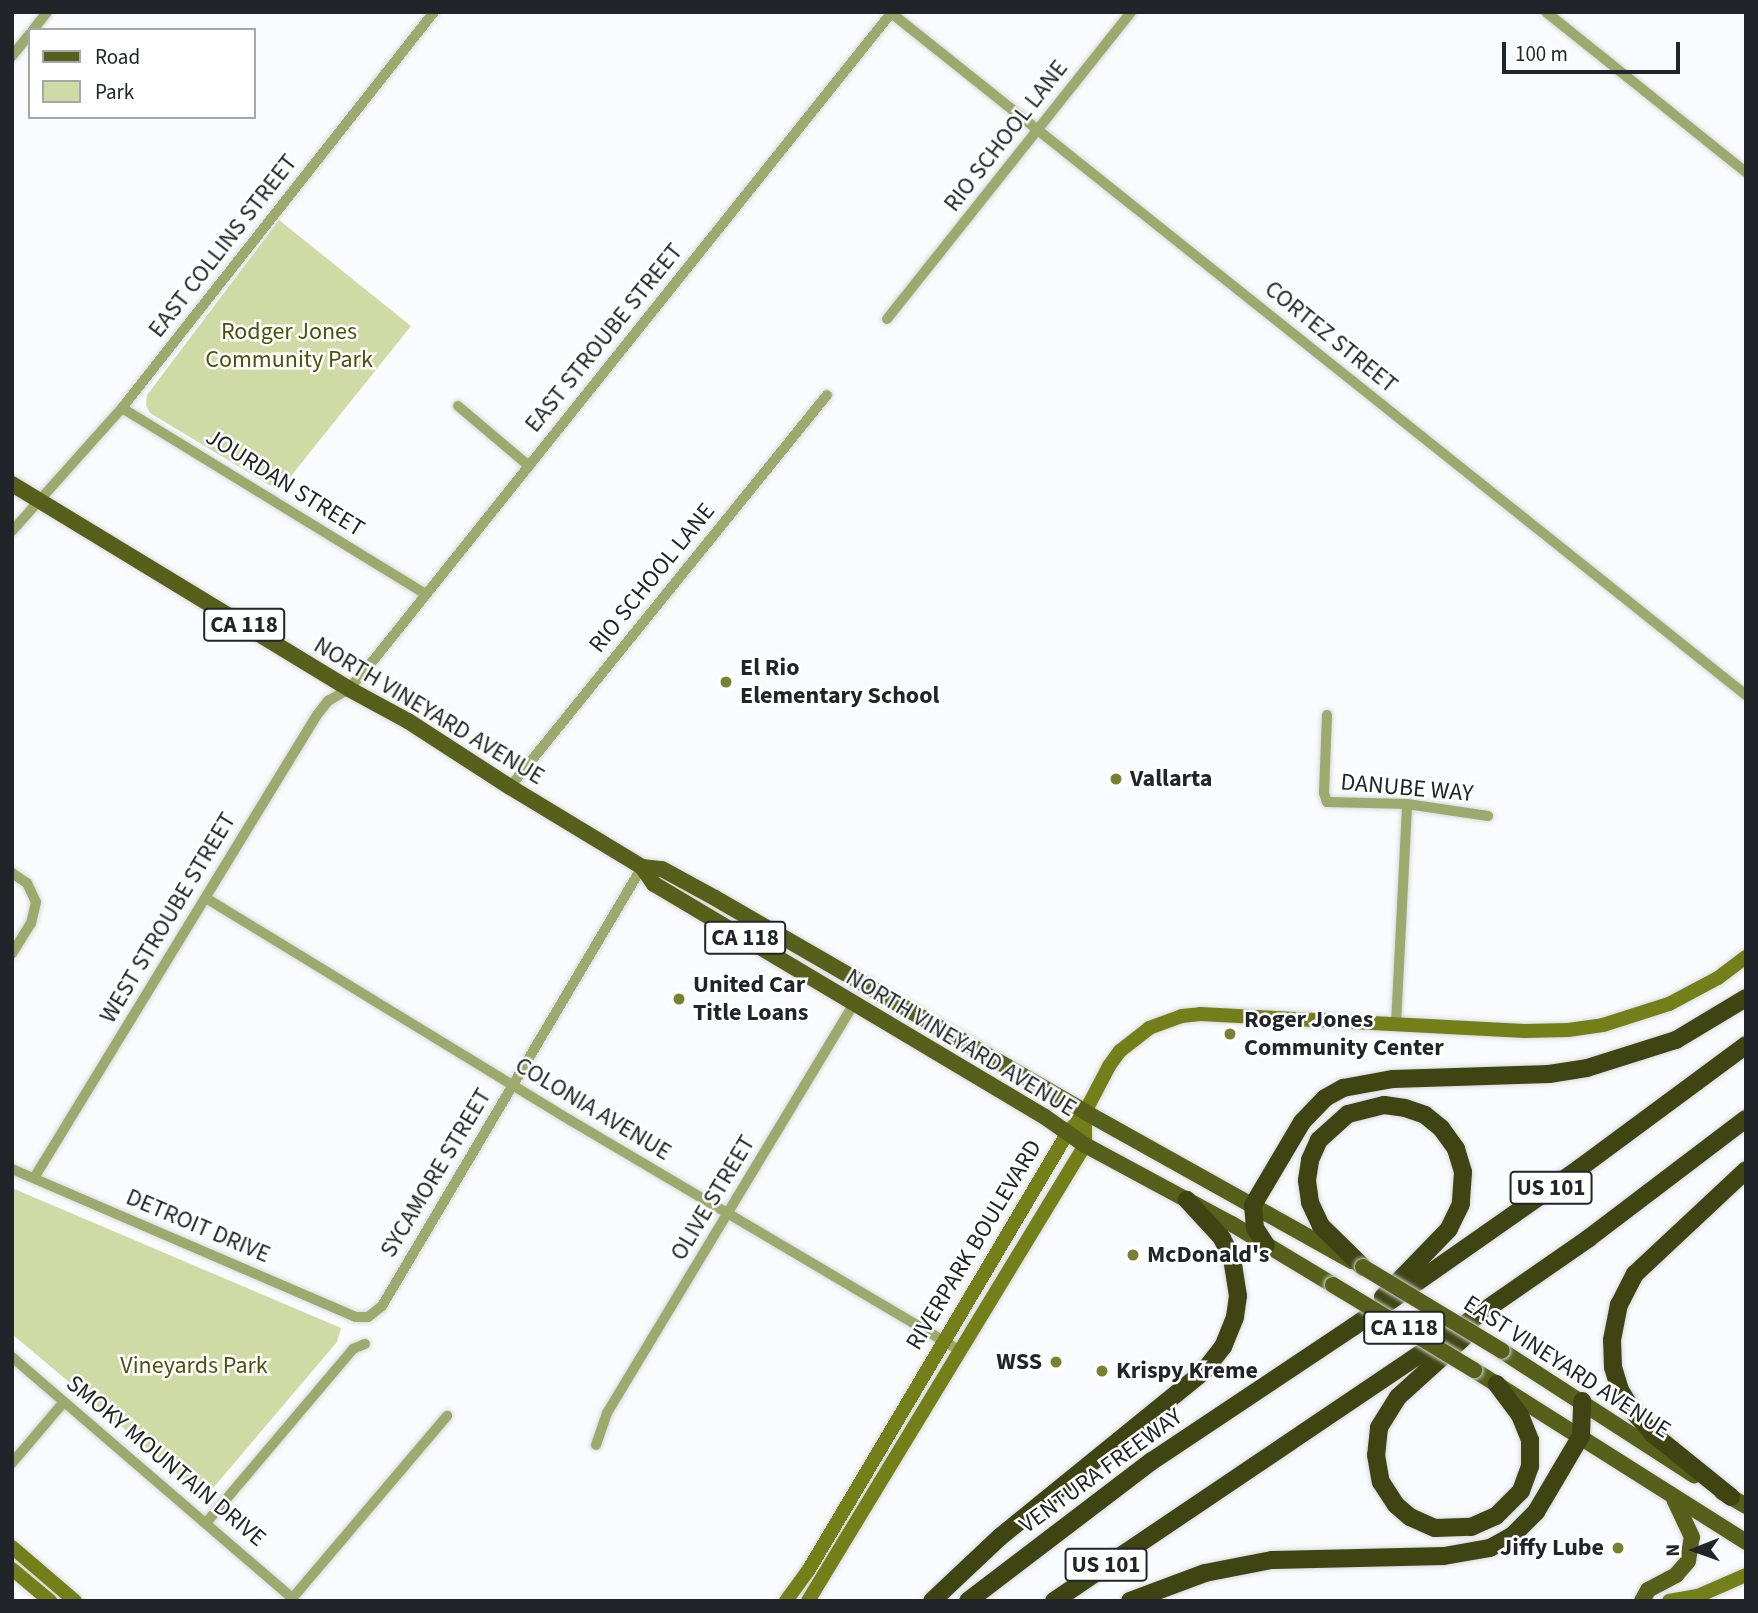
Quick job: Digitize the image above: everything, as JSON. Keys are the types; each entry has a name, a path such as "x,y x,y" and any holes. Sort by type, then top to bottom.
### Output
{"highway":[{"path":"1266,1245 1255,1228 1253,1205 1301,1122 1325,1098 1343,1088 1393,1079 1549,1074 1587,1068 1676,1040 1746,999"},
{"name":"VENTURA FREEWAY","path":"968,1601 1152,1461 1366,1318 1580,1168 1746,1045"},
{"path":"1363,1267 1321,1226 1310,1202 1307,1180 1310,1160 1319,1140 1348,1114 1384,1105 1405,1108 1425,1115 1441,1128 1456,1149 1464,1172 1461,1204 1449,1229 1403,1273 1366,1318"},
{"name":"US 101","path":"1054,1601 1589,1238 1746,1119"},
{"path":"1739,1502 1653,1434 1633,1412 1620,1390 1613,1367 1612,1340 1619,1305 1635,1274 1746,1170"},
{"path":"932,1601 1000,1536 1203,1371 1223,1347 1235,1317 1236,1277 1222,1238 1187,1200"},
{"path":"1478,1315 1463,1338 1392,1404 1379,1428 1376,1446 1378,1473 1390,1498 1410,1517 1444,1529 1471,1527 1496,1516 1521,1491 1530,1466 1530,1440 1521,1415 1497,1384"},
{"path":"1130,1601 1205,1573 1272,1560 1444,1556 1490,1548 1513,1535 1536,1511 1581,1436 1581,1401"}],"main road":[{"name":"NORTH VINEYARD AVENUE","path":"12,484 349,689 408,721 510,788 642,867 654,884 1045,1117 1085,1145 1266,1245"},
{"name":"NORTH VINEYARD AVENUE","path":"642,867 662,869 694,886 1085,1112 1253,1205"},
{"path":"854,1004 863,1001 913,1026 944,1030"},
{"name":"EAST VINEYARD AVENUE","path":"1253,1205 1363,1267 1502,1351 1739,1502"},
{"name":"EAST VINEYARD AVENUE","path":"1266,1245 1497,1384 1746,1542"},
{"path":"1642,1601 1648,1590 1676,1576 1688,1561 1692,1537 1673,1497"}],"street":[{"path":"35,28 47,12"},
{"name":"EAST COLLINS STREET","path":"12,531 122,408 434,12"},
{"name":"CORTEZ STREET","path":"891,12 1746,695"},
{"name":"EAST STROUBE STREET","path":"349,689 891,12"},
{"name":"RIO SCHOOL LANE","path":"887,319 1131,12"},
{"path":"1546,12 1746,172"},
{"path":"12,56 28,36"},
{"name":"RIO SCHOOL LANE","path":"510,788 827,395"},
{"path":"458,406 528,466"},
{"name":"JOURDAN STREET","path":"122,408 425,594"},
{"name":"WEST STROUBE STREET","path":"34,1178 306,731 328,701 349,689"},
{"name":"DANUBE WAY","path":"1327,715 1326,801 1331,804 1408,804 1488,816"},
{"path":"1396,1024 1408,804"},
{"name":"SYCAMORE STREET","path":"368,1317 382,1306 642,867"},
{"path":"12,873 27,883 33,892 35,908 31,923 12,953"},
{"name":"COLONIA AVENUE","path":"206,898 513,1085 961,1351"},
{"path":"1085,1145 1085,1112 1095,1090 1120,1051 1149,1028 1165,1021 1200,1014 1546,1031 1603,1025 1669,1004 1718,978 1746,957"},
{"name":"OLIVE STREET","path":"596,1445 607,1413 854,1004"},
{"name":"RIVERPARK BOULEVARD","path":"786,1601 807,1571 1067,1134 1085,1112"},
{"name":"RIVERPARK BOULEVARD","path":"808,1601 1085,1145"},
{"name":"DETROIT DRIVE","path":"12,1169 355,1317 368,1317"},
{"path":"206,1523 353,1349 365,1344"},
{"name":"SMOKY MOUNTAIN DRIVE","path":"12,1357 206,1523 291,1600"},
{"path":"12,1464 64,1402"},
{"path":"291,1600 447,1416"},
{"path":"12,1547 75,1601"},
{"path":"12,1569 50,1601"},
{"path":"1669,1601 1698,1596 1746,1576"}],"green space":[{"name":"Rodger Jones Community Park","path":"279,220 411,326 279,491 150,413 146,405 147,395"},
{"name":"Vineyards Park","path":"12,1188 341,1328 337,1342 208,1494 199,1492 12,1334"}],"place":[{"name":"El Rio Elementary School","path":"726,682"},
{"name":"Vallarta","path":"1116,779"},
{"name":"United Car Title Loans","path":"679,999"},
{"name":"Roger Jones Community Center","path":"1230,1034"},
{"name":"McDonald's","path":"1133,1255"},
{"name":"WSS","path":"1056,1362"},
{"name":"Krispy Kreme","path":"1102,1371"},
{"name":"Jiffy Lube","path":"1618,1548"}]}
